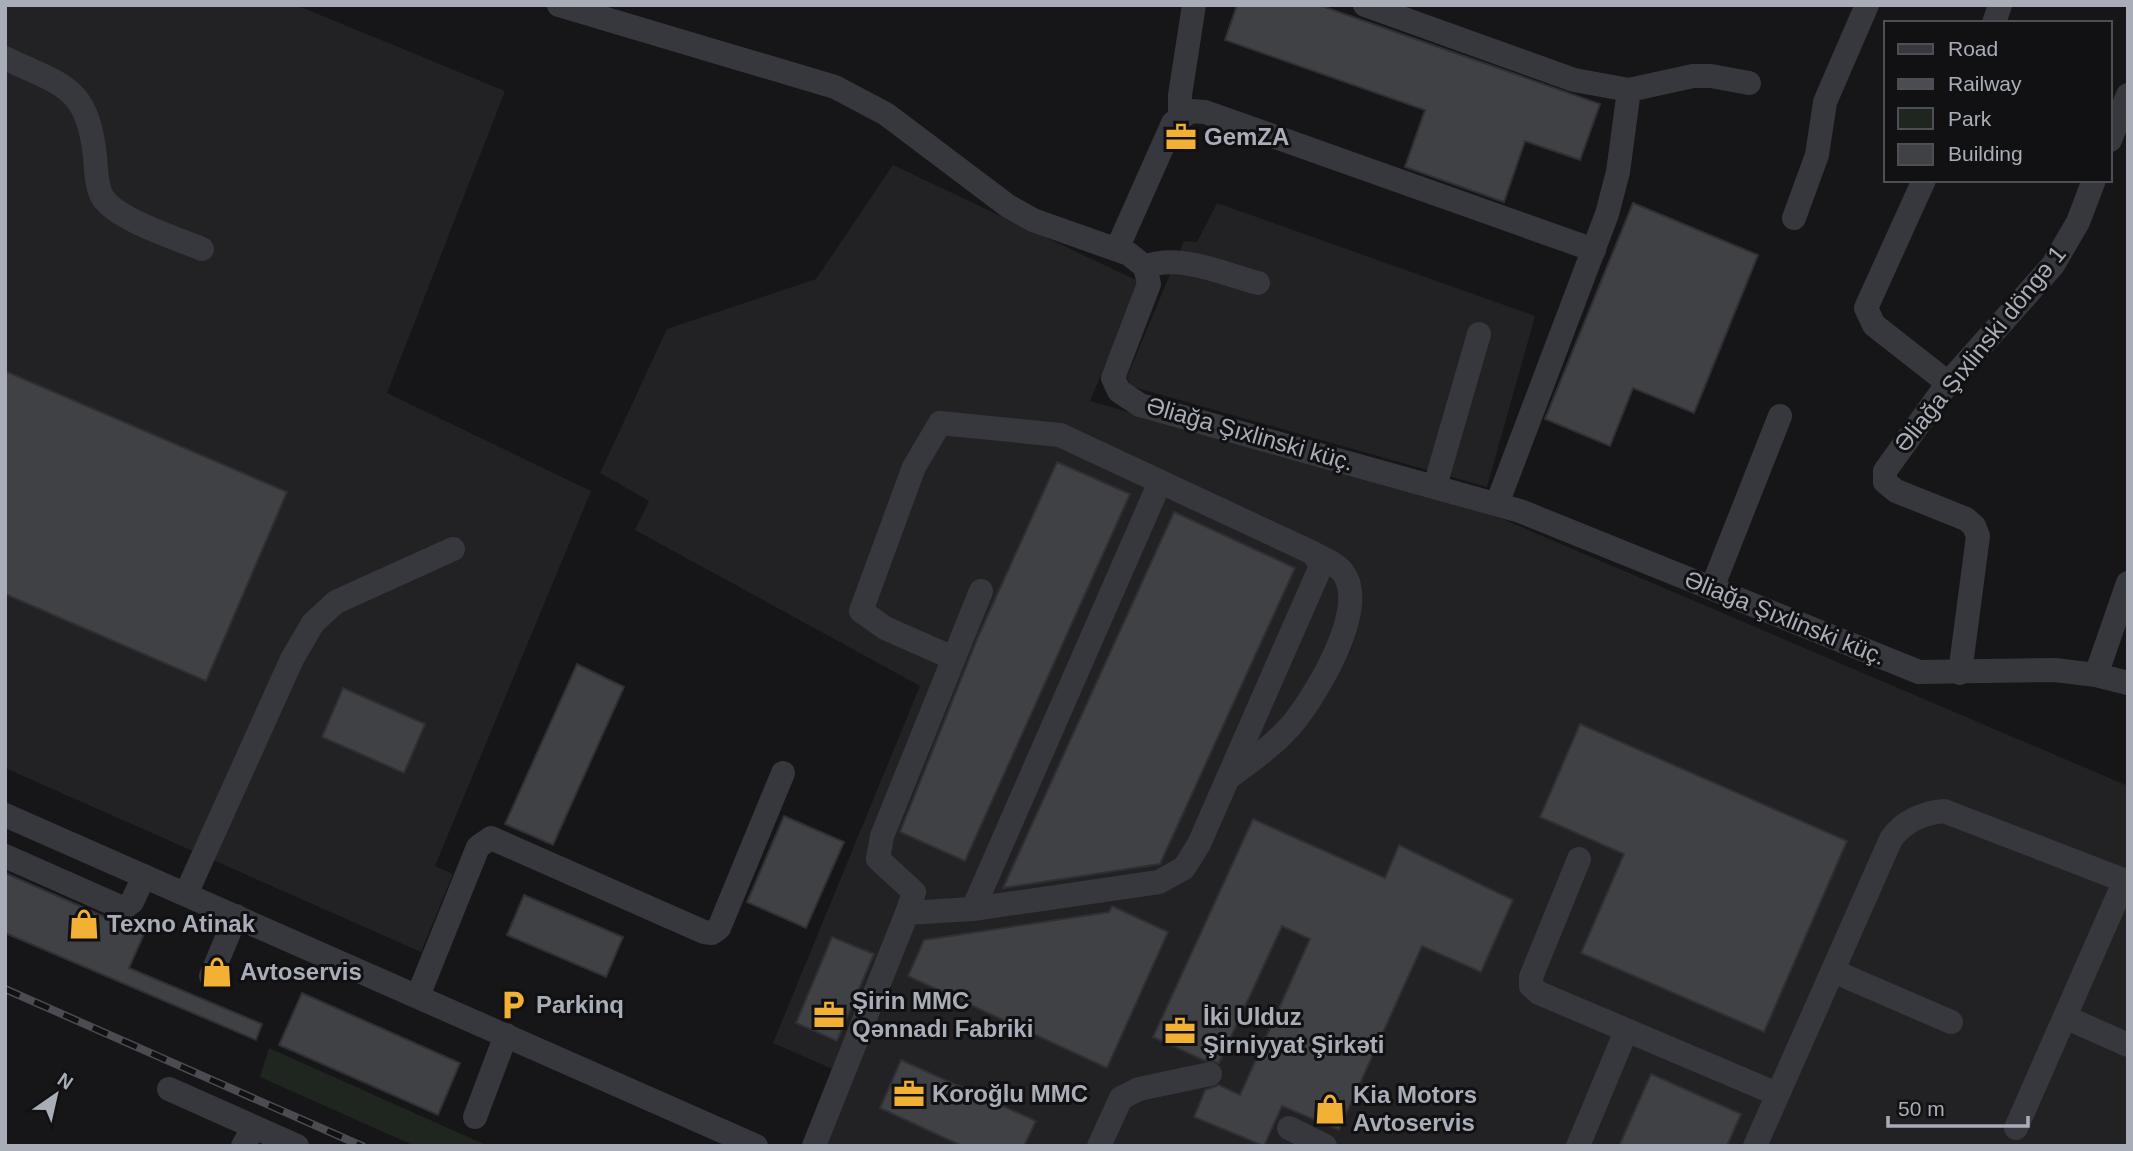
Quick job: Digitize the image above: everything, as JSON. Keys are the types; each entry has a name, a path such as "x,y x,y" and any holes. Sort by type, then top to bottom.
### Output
{"street":[{"path":"559,5 835,87 886,114 1008,206 1058,230 1117,249 1145,267 1156,262 1176,262 1258,283"},
{"path":"1180,116 1180,94 1194,5"},
{"path":"1365,5 1574,80 1629,90 1693,76 1711,76 1749,83"},
{"path":"1794,218 1816,155 1825,102 1867,5"},
{"path":"5,58 68,88 80,103 91,120 101,196 115,210 202,249"},
{"path":"1497,503 1594,250 1618,172 1629,90"},
{"path":"2112,135 2128,94"},
{"path":"1117,249 1173,123 1191,111 1205,112 1594,250"},
{"path":"1923,182 1866,308 1874,326 1948,383"},
{"name":"Əliağa Şıxlinski döngə 1","path":"1960,673 1978,544 1974,526 1966,519 1896,491 1885,482 1885,471 1891,459 1948,383 2053,265 2078,222 2094,182"},
{"name":"Əliağa Şıxlinski küç.","path":"1145,267 1149,284 1147,296 1114,369 1113,378 1119,391 1140,405 1497,503 1902,667 1938,674 2055,670 2096,675 2128,683"},
{"path":"1435,486 1479,334"},
{"path":"1712,588 1780,416"},
{"path":"954,659 885,628 861,611 914,467 940,423 1060,435 1313,553 1343,572 1349,583 1351,601 1341,639 1320,681 1294,721 1271,746 1227,778"},
{"path":"973,909 1160,482"},
{"path":"186,894 292,659 313,623 336,602 453,549"},
{"path":"907,913 973,909 1159,883 1184,868 1199,844 1321,566 1313,553"},
{"path":"2096,675 2128,583"},
{"path":"814,1146 914,892 878,859 882,836 981,591"},
{"path":"418,996 478,847 491,838 704,932 712,933 719,928 783,772"},
{"path":"1755,1146 1891,839 1900,827 1928,813 1944,811 2126,881 2016,1128"},
{"path":"5,815 757,1146"},
{"path":"5,856 125,907 132,902 144,876"},
{"path":"1579,859 1531,977 1531,986 1539,993 1777,1094"},
{"path":"211,976 236,916"},
{"path":"1833,971 1951,1022"},
{"path":"2065,1017 2128,1045"},
{"path":"1578,1146 1626,1031"},
{"path":"475,1117 506,1035"},
{"path":"1099,1146 1121,1098 1139,1089 1210,1074"},
{"path":"169,1089 249,1136 298,1146"},
{"path":"1289,1128 1325,1146"}],"shaded area":[{"path":"5,5 296,5 505,91 387,393 591,491 435,866 453,874 421,952 5,768"},
{"path":"893,165 1140,282 1090,401 1500,518 2128,786 2128,1146 834,1146 826,1143 844,1074 773,1043 920,686 635,530 649,501 600,473 667,329 816,279"},
{"path":"1217,203 1535,316 1487,487 1130,386 1127,377 1184,241 1197,242"}],"green space":[{"path":"269,1048 488,1146 415,1146 260,1077"}],"building":[{"path":"1237,5 1319,5 1600,104 1580,160 1525,141 1504,202 1405,167 1425,110 1225,40"},
{"path":"1633,203 1758,255 1694,413 1633,388 1610,446 1545,419"},
{"path":"5,371 287,492 206,681 5,594"},
{"path":"1057,462 1130,494 965,861 900,832 978,637"},
{"path":"1174,512 1295,568 1160,864 1003,888"},
{"path":"577,664 624,687 553,845 505,824"},
{"path":"343,688 425,724 404,773 322,737"},
{"path":"1580,724 1847,841 1764,1032 1581,953 1624,854 1540,817"},
{"path":"784,816 844,842 806,928 747,902"},
{"path":"1253,819 1385,878 1399,845 1513,900 1481,972 1422,946 1339,1130 1282,1106 1264,1146 1194,1117 1205,1090 1219,1085 1240,1095 1310,939 1282,926 1219,1063 1203,1060 1153,1037"},
{"path":"5,873 144,934 129,968 262,1024 256,1040 5,933"},
{"path":"524,895 623,937 606,977 507,935"},
{"path":"1112,906 1168,932 1107,1068 908,976 924,940 1109,912"},
{"path":"832,937 874,954 837,1041 796,1023"},
{"path":"302,993 460,1063 438,1115 279,1045"},
{"path":"901,1060 1036,1121 1024,1146 962,1146 880,1108"},
{"path":"1651,1074 1741,1114 1727,1146 1619,1146"}],"railway":[{"path":"5,989 362,1146"}],"place":[{"name":"GemZA","path":"1181,137"},
{"name":"Texno Atinak","path":"84,924"},
{"name":"Avtoservis","path":"217,972"},
{"name":"Parkinq","path":"513,1005"},
{"name":"Şirin MMC Qənnadı Fabriki","path":"829,1015"},
{"name":"İki Ulduz Şirniyyat Şirkəti","path":"1180,1031"},
{"name":"Koroğlu MMC","path":"909,1094"},
{"name":"Kia Motors Avtoservis","path":"1330,1109"}]}
